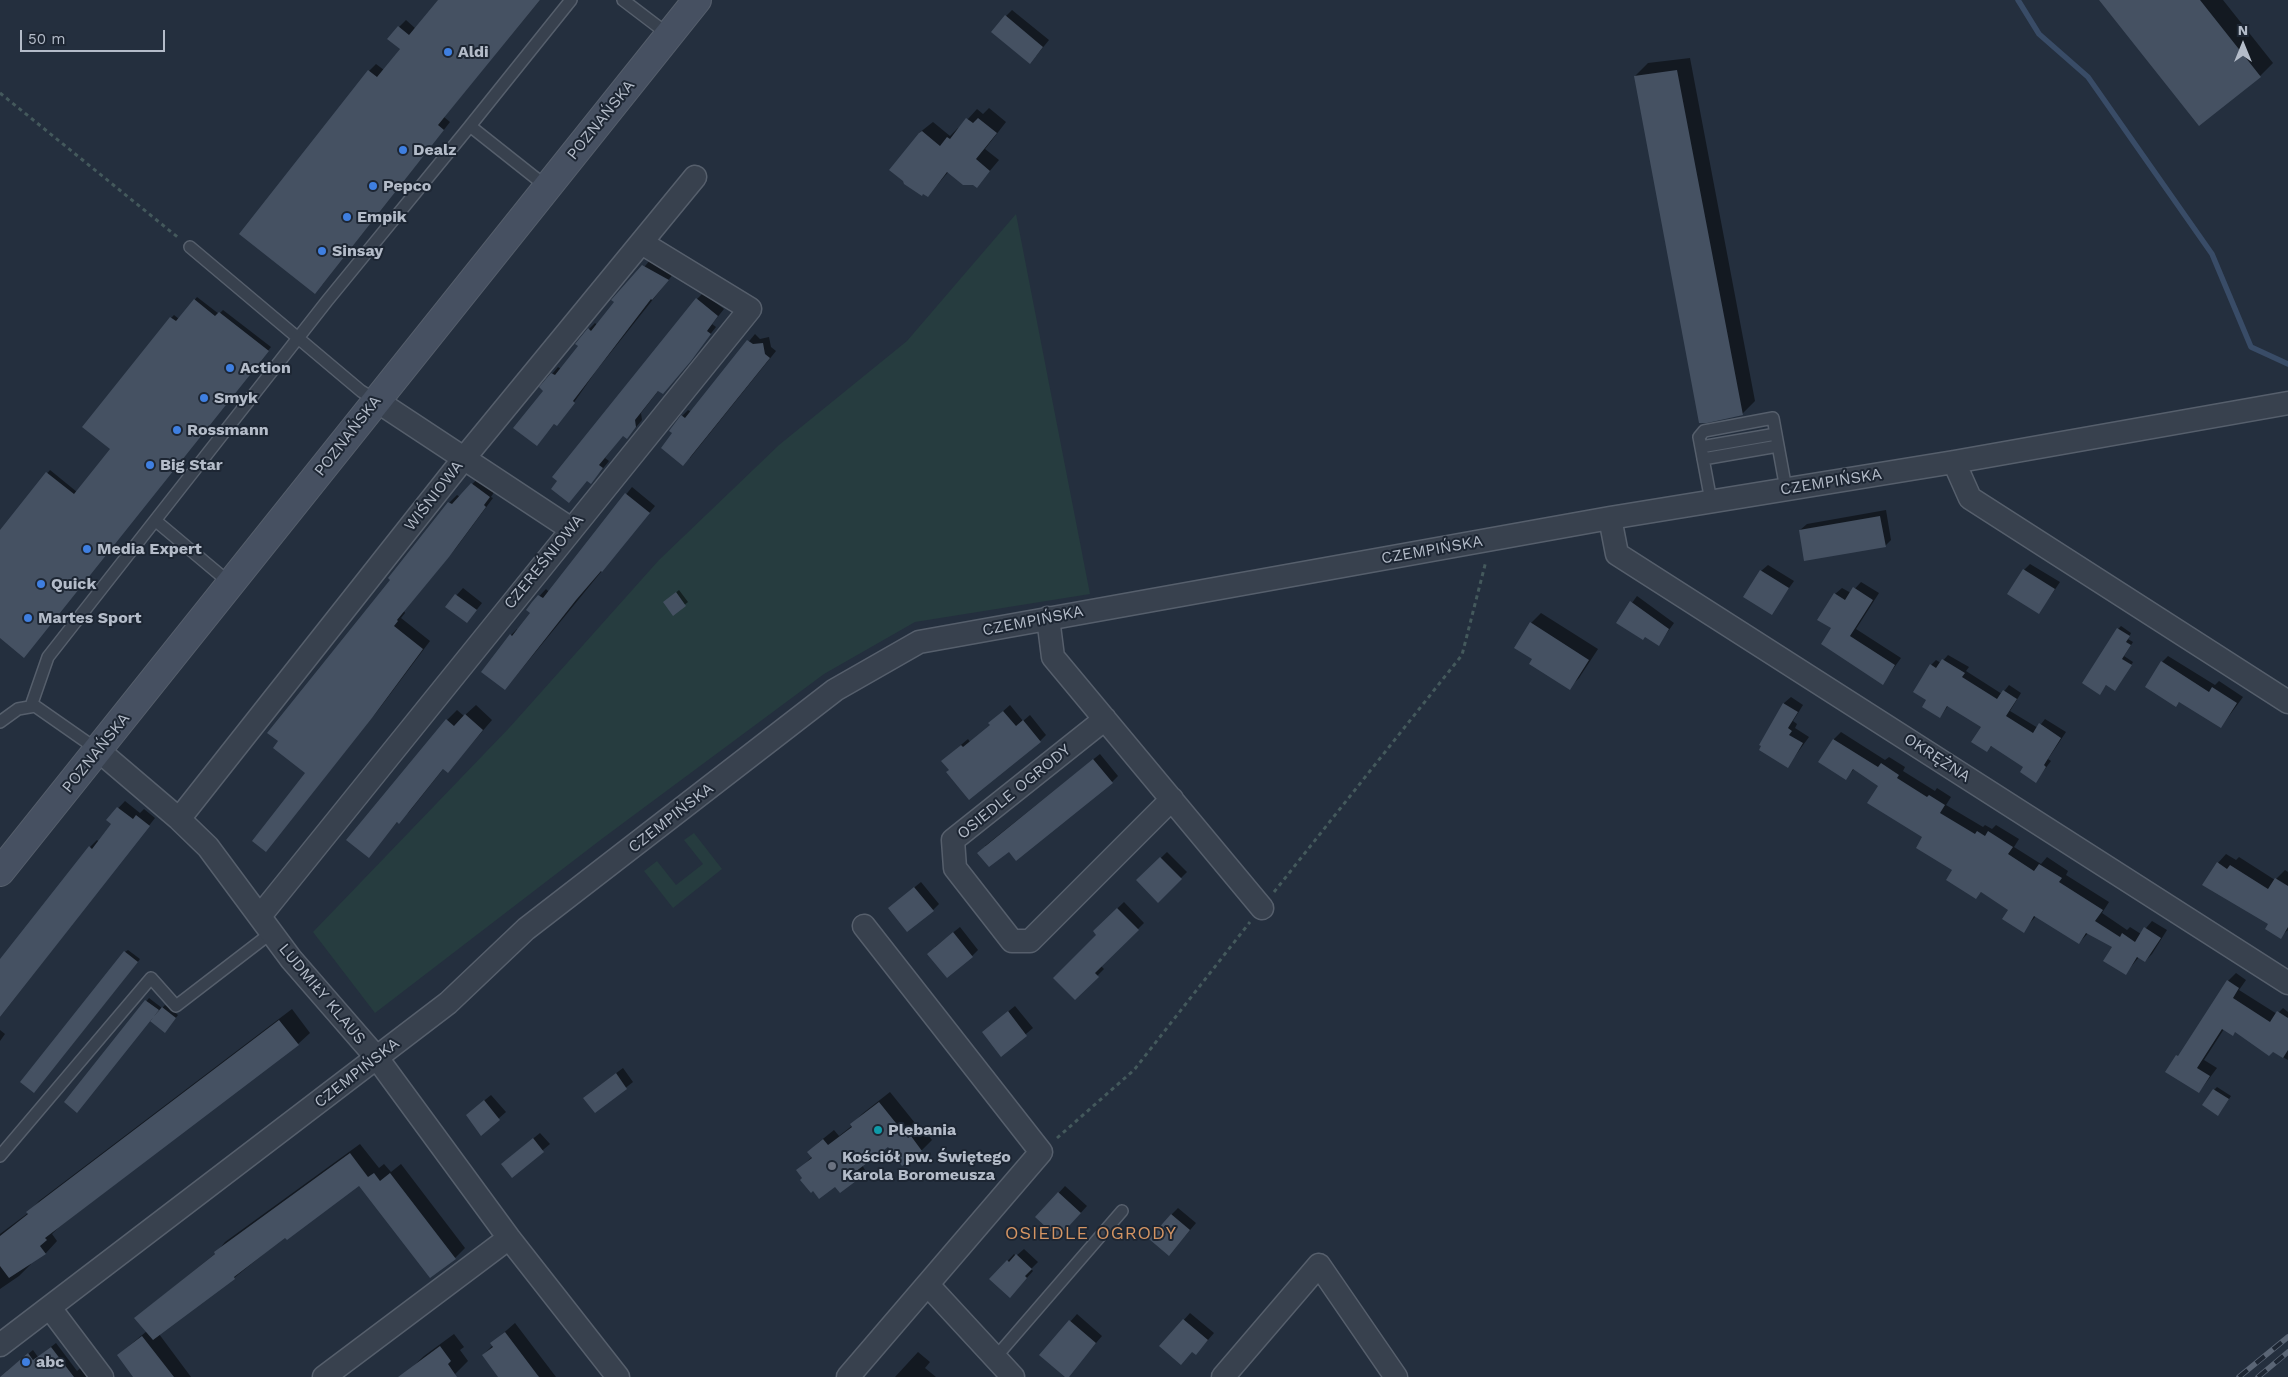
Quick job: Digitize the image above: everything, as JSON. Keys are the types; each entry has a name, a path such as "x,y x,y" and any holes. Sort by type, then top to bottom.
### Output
{"street":[{"name":"POZNAŃSKA","path":"0,872 697,0"},
{"name":"WIŚNIOWA","path":"179,819 465,458 695,177"},
{"name":"CZEREŚNIOWA","path":"266,925 571,529 750,309 642,243"},
{"path":"377,401 571,529"},
{"name":"CZEMPIŃSKA","path":"0,1345 448,1003 526,929 836,690 919,642 1610,518 1954,462 2288,403"},
{"path":"1954,462 1970,498 2288,702"},
{"name":"OKRĘŻNA","path":"1610,518 1617,554 2288,983"},
{"path":"1048,618 1053,656 1262,908"},
{"name":"OSIEDLE OGRODY","path":"1105,719 953,840 956,868 1012,942 1030,940 1172,799"},
{"name":"LUDMIŁY KLAUS","path":"98,750 179,819 208,847 266,925 335,1012 377,1058 509,1238 618,1377"},
{"path":"848,1377 1041,1152 864,926"},
{"path":"324,1377 509,1238"},
{"path":"1223,1377 1319,1266 1396,1377"},
{"path":"928,1286 1013,1377"},
{"path":"50,1308 102,1377"}],"lane":[{"path":"31,706 48,657 298,338 571,0"},
{"path":"623,0 669,35"},
{"path":"470,126 547,187"},
{"path":"190,247 361,391 377,401"},
{"path":"1711,501 1699,438 1704,431 1773,418 1786,489"},
{"path":"1703,459 1778,446"},
{"path":"156,521 231,584"},
{"path":"0,722 18,709 31,706 40,707 98,750"},
{"path":"0,1156 151,978 176,1006 266,925"},
{"path":"995,1358 1122,1211"}],"path":[{"path":"0,93 190,247"},
{"path":"1041,1152 1134,1070 1462,655 1486,558 1477,560"}],"green space":[{"path":"1016,214 1090,594 915,622 824,674 603,838 375,1013 313,932 510,727 659,560 779,445 907,341"},
{"path":"694,833 722,869 673,908 644,871 657,861 676,885 703,864 684,840"}],"building":[{"path":"438,0 540,0 438,125 444,130 315,294 239,234 368,70 377,77 400,49 387,39 398,26 409,35"},
{"path":"2099,0 2200,0 2261,77 2199,126"},
{"path":"1005,15 1043,47 1030,64 991,32"},
{"path":"1677,70 1743,415 1707,423 1699,423 1634,76"},
{"path":"966,118 973,123 978,118 997,133 976,159 990,171 977,188 973,185 963,185 947,172 928,197 923,194 922,196 904,184 903,181 889,170 919,133 922,131 940,146 947,137 950,139"},
{"path":"642,265 669,280 651,299 573,401 575,403 557,426 554,424 537,446 513,428 543,391 539,387 551,373 555,375 578,346 575,344 588,328 591,331 614,302 611,300"},
{"path":"696,298 718,316 707,331 711,334 663,394 658,391 635,420 636,427 627,439 623,436 599,465 603,468 591,484 587,481 569,503 551,489 557,481 552,477"},
{"path":"194,299 215,316 219,312 269,351 24,658 0,638 0,530 46,472 74,494 110,449 82,427 170,317 176,321"},
{"path":"747,340 753,344 763,343 765,354 770,358 683,466 661,448 672,433 669,431 681,415 685,418"},
{"path":"471,483 490,497 484,505 486,507 394,626 423,649 372,718 266,852 252,841 305,773 273,748 278,741 267,733 390,580 388,578 448,502 452,504"},
{"path":"625,493 650,513 602,572 576,600 505,690 481,672 510,634 512,636 530,613 526,610 532,602 538,595 543,598"},
{"path":"1880,516 1886,547 1804,561 1799,530"},
{"path":"2023,569 2055,589 2039,614 2007,594"},
{"path":"1760,570 1789,588 1772,615 1743,597"},
{"path":"1853,587 1873,600 1850,636 1895,665 1883,685 1821,644 1831,628 1817,620 1834,593 1845,600"},
{"path":"676,592 686,606 673,616 663,602"},
{"path":"455,594 477,610 467,623 445,607"},
{"path":"1630,601 1669,629 1659,646 1645,637 1643,640 1616,623"},
{"path":"1530,622 1589,660 1570,690 1529,664 1532,659 1514,648"},
{"path":"2117,628 2130,636 2126,642 2131,645 2122,659 2132,665 2115,691 2106,685 2100,695 2082,683"},
{"path":"1942,659 1965,673 1962,677 1997,699 2003,690 2017,699 2006,716 2033,733 2039,723 2061,738 2044,765 2046,767 2036,783 2020,772 2023,767 1991,746 1987,752 1971,742 1981,727 1947,706 1940,718 1922,707 1926,700 1913,692 1930,664 1936,668"},
{"path":"2161,661 2209,692 2212,687 2237,703 2221,728 2179,702 2176,707 2145,687"},
{"path":"1783,703 1798,712 1788,728 1792,731 1789,735 1803,743 1788,768 1759,750 1761,746 1759,745"},
{"path":"1003,711 1016,726 1023,720 1041,742 969,800 946,772 949,770 941,761 961,745 963,747 990,725 988,723"},
{"path":"465,714 483,730 448,773 443,769 369,858 346,840 446,719 454,726"},
{"path":"1833,739 1878,767 1881,763 1899,775 1897,778 1927,797 1929,795 1945,805 1940,813 1975,834 1977,831 1985,836 1988,831 2013,847 2008,854 2034,871 2039,864 2062,878 2059,882 2103,910 2095,921 2120,937 2122,933 2135,942 2144,927 2161,938 2145,962 2137,957 2126,975 2103,961 2112,947 2086,933 2079,944 2034,916 2024,933 2002,919 2008,910 1981,892 1976,899 1946,880 1952,870 1916,848 1922,837 1867,803 1878,786 1853,769 1846,780 1818,762"},
{"path":"1093,759 1113,783 1016,861 1009,852 989,867 977,853"},
{"path":"117,807 133,819 136,815 150,826 0,1017 0,959 89,846 92,849 111,824 106,820"},
{"path":"1160,857 1182,879 1158,903 1136,880"},
{"path":"2217,862 2227,869 2230,865 2268,889 2275,878 2288,886 2288,927 2281,939 2265,929 2268,924 2202,885"},
{"path":"914,887 934,911 907,932 888,908"},
{"path":"1117,908 1139,930 1095,973 1099,977 1075,1000 1053,978 1096,935 1093,931"},
{"path":"953,932 973,957 947,978 927,954"},
{"path":"124,951 138,962 34,1093 20,1082"},
{"path":"2227,980 2239,988 2233,998 2270,1022 2277,1011 2288,1018 2288,1050 2283,1058 2273,1052 2269,1056 2235,1032 2233,1036 2222,1029 2197,1068 2210,1076 2199,1093 2165,1072 2176,1055 2178,1056"},
{"path":"145,1000 159,1010 77,1113 64,1102"},
{"path":"162,1007 176,1018 165,1033 150,1021"},
{"path":"1008,1011 1027,1036 1001,1057 982,1032"},
{"path":"279,1020 299,1045 45,1238 47,1240 40,1246 46,1254 9,1278 0,1266 0,1236 28,1214 26,1212"},
{"path":"616,1073 627,1089 595,1113 583,1098"},
{"path":"2213,1089 2229,1099 2218,1116 2202,1105"},
{"path":"484,1100 500,1120 481,1136 466,1115"},
{"path":"879,1102 908,1138 911,1136 922,1151 902,1166 888,1147 851,1175 856,1181 840,1193 835,1187 819,1199 800,1180 802,1178 796,1170 812,1158 807,1152 823,1139 828,1145 852,1127 850,1124"},
{"path":"533,1138 544,1152 512,1178 501,1164"},
{"path":"350,1153 368,1177 374,1173 380,1181 390,1173 456,1259 430,1278 359,1186 287,1240 285,1238 234,1277 235,1279 153,1340 134,1318 215,1254 214,1252"},
{"path":"1058,1192 1081,1213 1058,1238 1035,1217"},
{"path":"1171,1214 1190,1230 1169,1256 1149,1239"},
{"path":"1016,1254 1032,1269 1010,1298 989,1279 1007,1260 1009,1262"},
{"path":"1183,1319 1208,1340 1196,1355 1192,1352 1181,1365 1159,1346"},
{"path":"1069,1320 1096,1343 1069,1377 1065,1377 1039,1355"},
{"path":"505,1332 539,1377 498,1377 482,1355 493,1347 490,1343"},
{"path":"142,1336 174,1377 133,1377 117,1355"},
{"path":"440,1346 451,1361 448,1364 457,1377 398,1377"},
{"path":"51,1347 74,1377 0,1377 28,1353 33,1360"}],"waterway":[{"path":"2018,0 2039,34 2088,77 2212,254 2251,347 2288,364"}],"railway":[{"path":"2239,1377 2288,1337"},
{"path":"2258,1377 2288,1352"}],"place":[{"name":"Aldi","path":"448,52"},
{"name":"Dealz","path":"403,150"},
{"name":"Pepco","path":"373,186"},
{"name":"Empik","path":"347,217"},
{"name":"Sinsay","path":"322,251"},
{"name":"Action","path":"230,368"},
{"name":"Smyk","path":"204,398"},
{"name":"Rossmann","path":"177,430"},
{"name":"Big Star","path":"150,465"},
{"name":"Media Expert","path":"87,549"},
{"name":"Quick","path":"41,584"},
{"name":"Martes Sport","path":"28,618"},
{"name":"Plebania","path":"878,1130"},
{"name":"Kościół pw. Świętego Karola Boromeusza","path":"832,1166"},
{"name":"abc","path":"26,1362"}],"district":[{"name":"OSIEDLE OGRODY","path":"1091,1234"}]}
